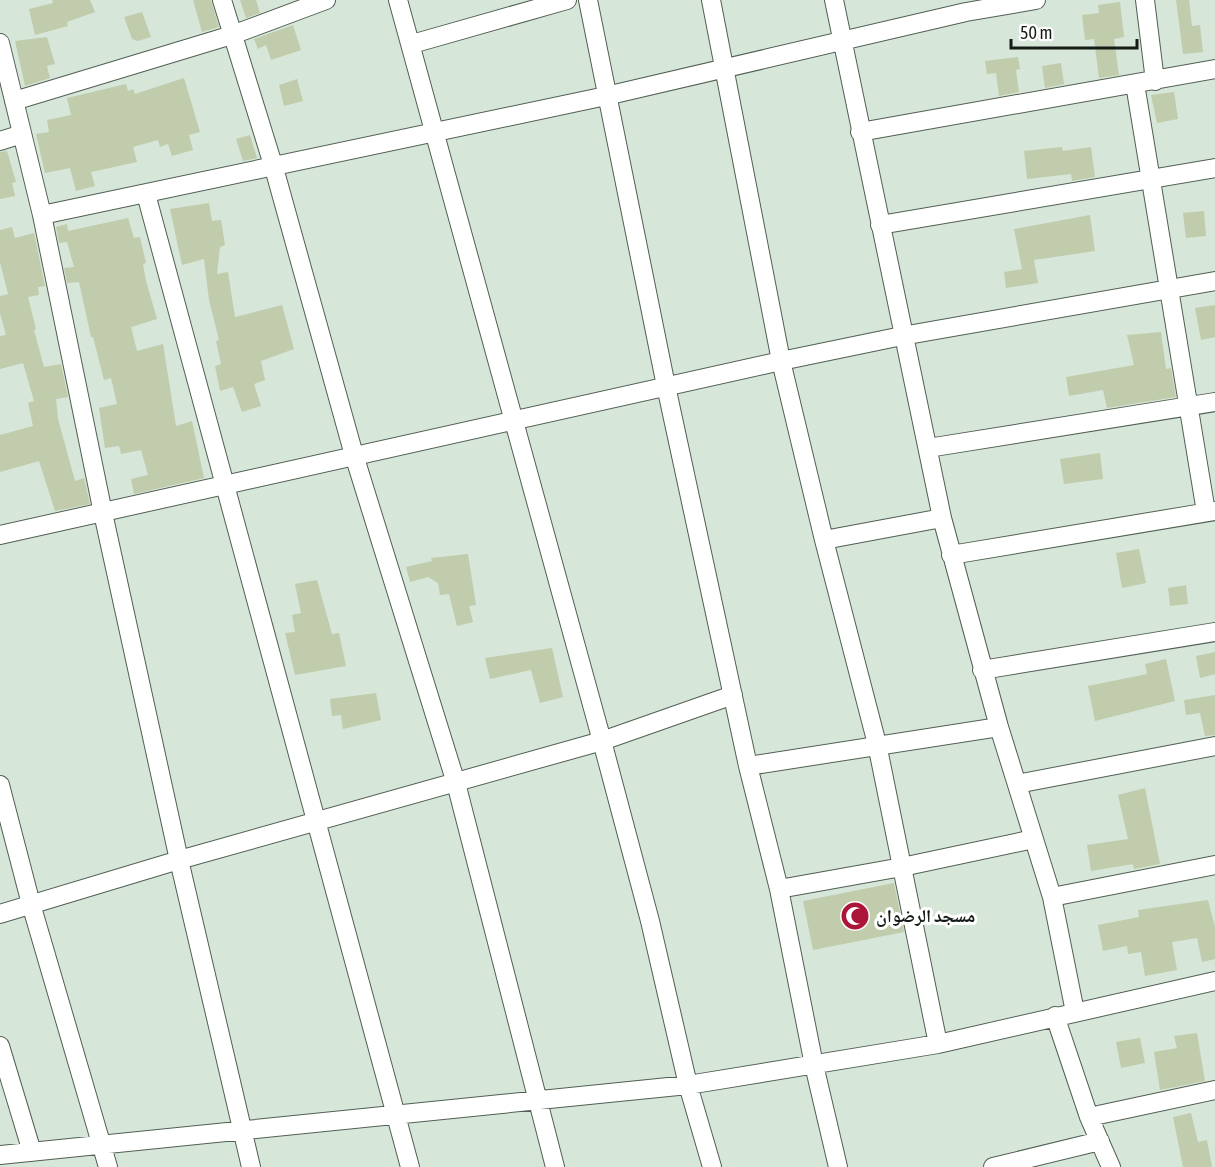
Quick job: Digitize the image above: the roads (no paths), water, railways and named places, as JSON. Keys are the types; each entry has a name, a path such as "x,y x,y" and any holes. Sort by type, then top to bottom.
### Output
{"street":[{"path":"222,0 274,168 354,455 456,783 555,1167"},
{"path":"14,101 232,35 326,0"},
{"path":"398,0 412,44 602,741 650,921 688,1085 712,1167"},
{"path":"412,44 567,0"},
{"path":"588,0 666,386 748,766 779,889 814,1065 838,1167"},
{"path":"711,0 781,361 824,540 877,744 939,1044"},
{"path":"834,0 902,336 942,518 982,670 1052,897 1076,1012"},
{"path":"42,215 274,168 723,70 843,42 965,6 1036,0"},
{"path":"1145,0 1155,81"},
{"path":"0,43 42,215 103,513 179,860 251,1167"},
{"path":"860,132 1215,69"},
{"path":"951,555 1211,512 1190,405 1136,84"},
{"path":"0,141 22,134"},
{"path":"880,225 1215,168"},
{"path":"147,194 410,1167"},
{"path":"0,535 781,361 902,336 1215,281"},
{"path":"928,448 1215,402"},
{"path":"824,540 942,518"},
{"path":"982,670 1215,632"},
{"path":"0,914 179,860 602,741 733,695"},
{"path":"748,766 877,744 999,727"},
{"path":"1017,784 1215,746"},
{"path":"0,785 108,1167"},
{"path":"779,889 902,867 1034,839"},
{"path":"1052,897 1215,865"},
{"path":"0,1155 688,1085 939,1044 1215,981"},
{"path":"1055,1016 1089,1117 1111,1167"},
{"path":"0,1046 32,1152"},
{"path":"1089,1117 1215,1090"},
{"path":"994,1167 1100,1141"}],"place":[{"name":"مسجد الرضوان","path":"855,916"}]}
